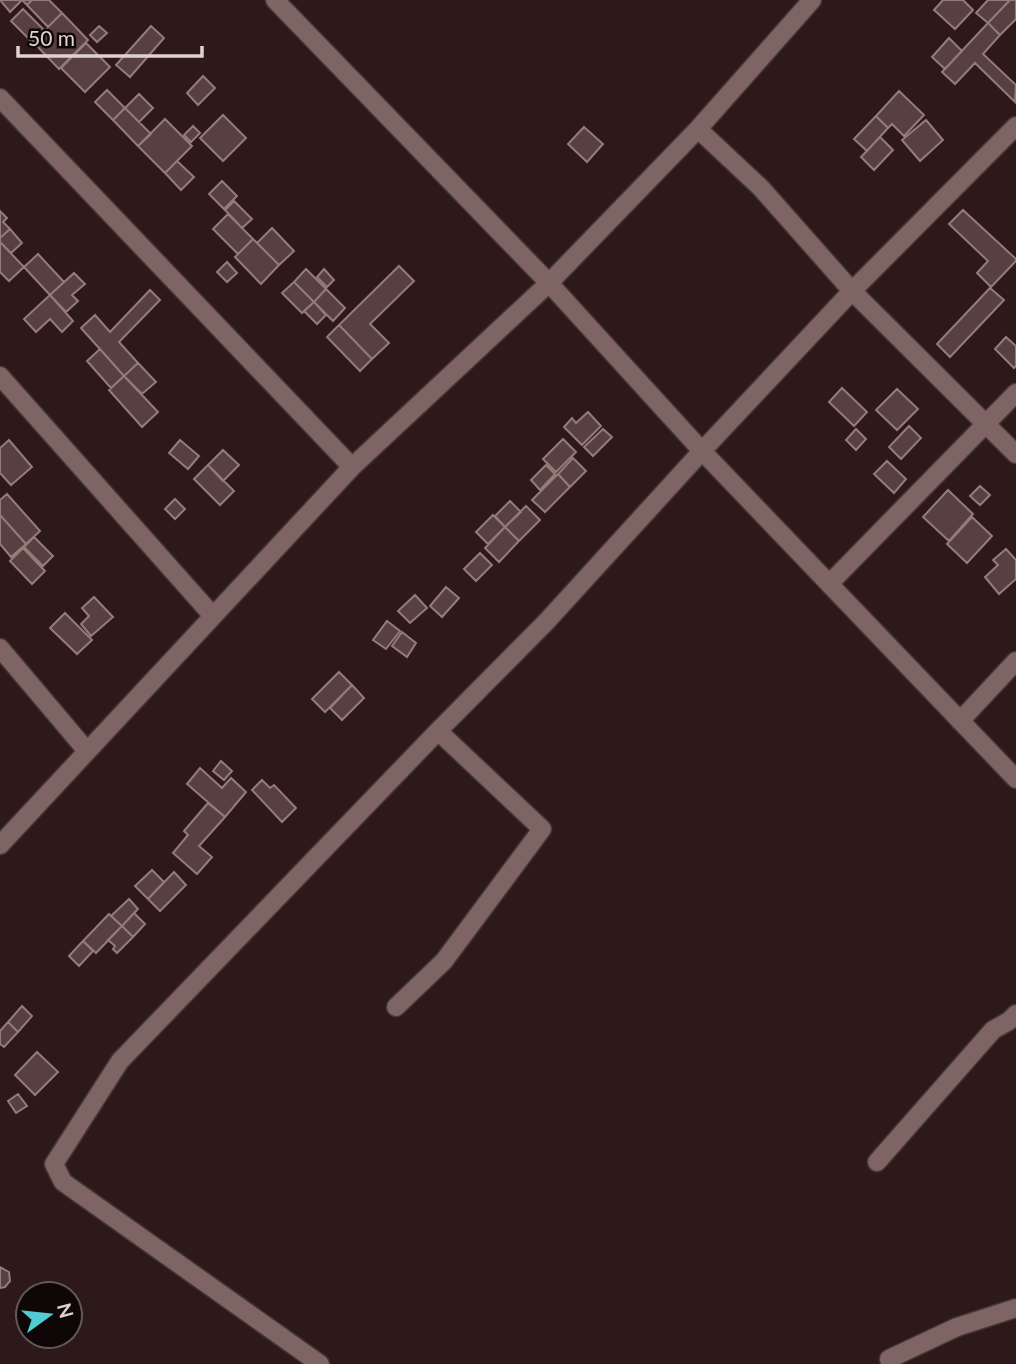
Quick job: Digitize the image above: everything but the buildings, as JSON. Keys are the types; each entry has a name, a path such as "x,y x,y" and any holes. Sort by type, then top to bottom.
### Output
{"street":[{"path":"275,0 549,283 702,451 1016,779"},
{"path":"0,845 352,467 549,283 698,129 812,0"},
{"path":"0,98 352,467"},
{"path":"320,1364 63,1182 54,1164 120,1061 547,621 852,291 1016,126"},
{"path":"698,129 761,188 852,291 1016,454"},
{"path":"0,376 213,616"},
{"path":"829,584 1016,393"},
{"path":"0,648 87,751"},
{"path":"960,721 1016,662"},
{"path":"396,1007 444,961 542,829 438,731"},
{"path":"877,1162 993,1030 1016,1014"},
{"path":"889,1359 957,1327 1016,1308"}]}
